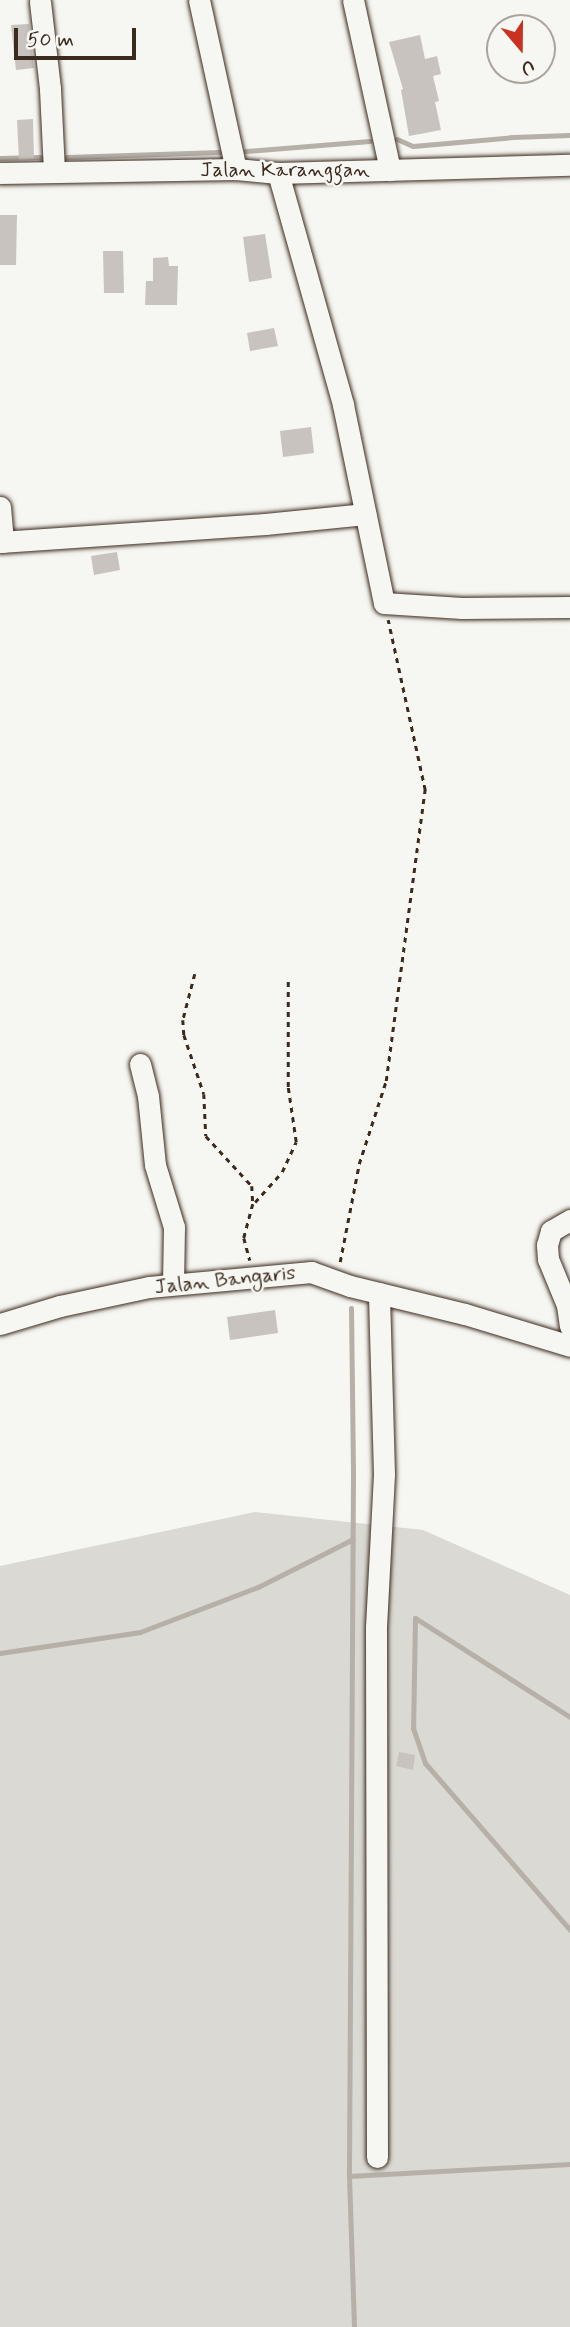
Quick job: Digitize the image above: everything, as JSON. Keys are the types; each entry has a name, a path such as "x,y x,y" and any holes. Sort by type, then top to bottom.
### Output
{"street":[{"path":"199,0 236,169"},
{"path":"353,0 390,170"},
{"path":"40,2 50,89 54,172"},
{"name":"Jalan Karanggan","path":"0,173 236,169 278,173 570,165"},
{"path":"278,173 343,405 384,603 462,608 570,607"},
{"path":"0,507 1,542 265,524 366,514"},
{"path":"140,1064 148,1096 155,1165 174,1227 173,1283"},
{"path":"570,1220 551,1231 547,1245 548,1259 567,1305 570,1326"},
{"name":"Jalan Bangaris","path":"0,1324 60,1306 173,1283 312,1272 570,1346"},
{"path":"377,2157 376,1640 384,1474 379,1293"}],"path":[{"path":"334,1278 344,1247 359,1164 386,1081 425,790 384,603"},
{"path":"195,974 183,1020 184,1035 204,1094 206,1136 252,1186 253,1204 244,1238 255,1275"},
{"path":"253,1204 282,1172 296,1142 288,1087 288,978"}],"shaded area":[{"path":"255,1512 423,1530 570,1595 570,2327 0,2327 0,1566"}],"building":[{"path":"29,24 34,68 16,70 11,25"},
{"path":"420,35 425,59 437,56 441,74 433,76 439,101 435,102 441,130 409,136 401,90 403,89 389,42"},
{"path":"33,119 34,159 19,160 17,120"},
{"path":"0,215 17,215 16,265 0,265"},
{"path":"265,234 272,278 249,282 243,237"},
{"path":"103,251 123,251 124,293 104,293"},
{"path":"168,257 169,266 178,266 177,305 145,305 146,281 153,281 153,258"},
{"path":"274,328 278,346 250,351 247,333"},
{"path":"311,427 314,453 283,457 280,431"},
{"path":"117,552 120,570 94,575 91,556"},
{"path":"275,1310 278,1333 230,1340 227,1317"},
{"path":"399,1752 415,1755 413,1770 396,1766"}],"waterway":[{"path":"397,139 413,146 570,135"},
{"path":"246,151 370,141"},
{"path":"67,157 219,152"},
{"path":"0,158 40,157"},
{"path":"351,1308 353,1475 349,2176 570,2164"},
{"path":"0,1653 140,1632 258,1587 353,1539"},
{"path":"570,1717 415,1618 413,1728 425,1763 570,1930"},
{"path":"349,2176 354,2327"}]}
